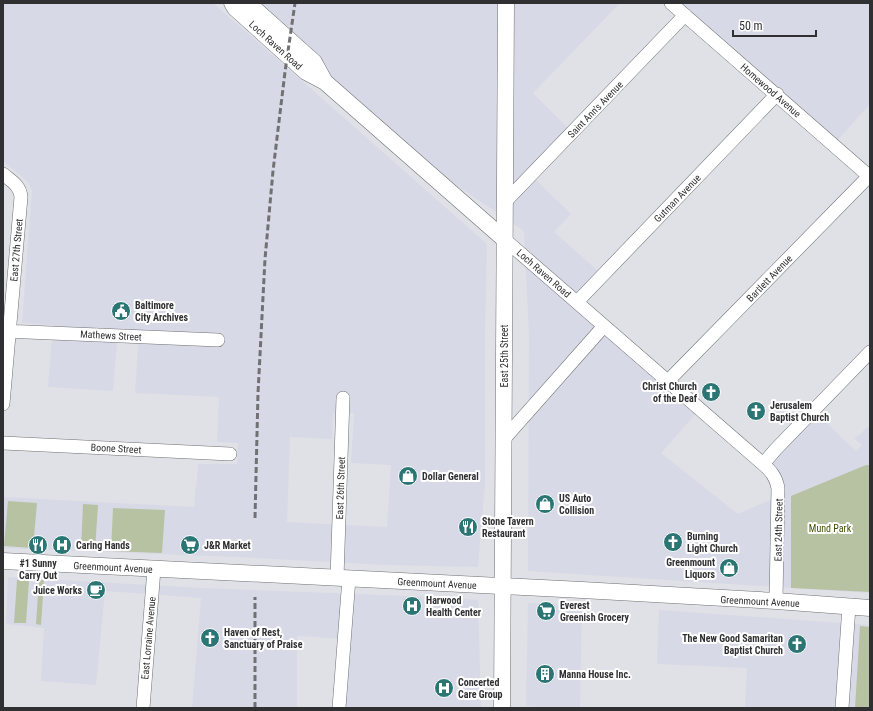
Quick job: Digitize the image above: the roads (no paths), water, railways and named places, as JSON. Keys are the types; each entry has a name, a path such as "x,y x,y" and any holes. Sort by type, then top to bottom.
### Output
{"main road":[{"name":"Loch Raven Road","path":"232,3 235,8 306,72 325,82 504,239"},
{"name":"Loch Raven Road","path":"248,3 314,62 325,82"},
{"name":"East 25th Street","path":"502,708 506,3"},
{"name":"Greenmount Avenue","path":"3,561 597,591 870,608"}],"street":[{"name":"Homewood Avenue","path":"671,3 870,176"},
{"name":"Saint Ann's Avenue","path":"505,202 685,15"},
{"name":"Gutman Avenue","path":"577,302 777,94"},
{"name":"East 27th Street","path":"3,174 21,191 6,331 3,404"},
{"name":"Bartlett Avenue","path":"668,381 870,176"},
{"name":"Loch Raven Road","path":"504,239 763,464"},
{"path":"503,440 604,326"},
{"name":"Mathews Street","path":"6,331 218,340"},
{"path":"763,464 776,448 870,352"},
{"name":"East 26th Street","path":"339,708 343,578 343,398"},
{"name":"Boone Street","path":"3,443 230,454"},
{"name":"East 24th Street","path":"763,464 775,477 778,488 776,601"},
{"name":"East Lorraine Avenue","path":"143,708 154,569"},
{"path":"842,708 849,606"}],"railway":[{"path":"255,518 258,393 265,259 273,171 295,3"},
{"path":"255,597 255,708"}],"place":[{"name":"Baltimore City Archives","path":"121,311"},
{"name":"Christ Church of the Deaf","path":"711,392"},
{"name":"Jerusalem Baptist Church","path":"756,411"},
{"name":"Dollar General","path":"408,476"},
{"name":"US Auto Collision","path":"545,504"},
{"name":"Stone Tavern Restaurant","path":"468,527"},
{"name":"Burning Light Church","path":"673,542"},
{"name":"#1 Sunny Carry Out","path":"38,545"},
{"name":"Caring Hands","path":"62,545"},
{"name":"J&R Market","path":"190,545"},
{"name":"Greenmount Liquors","path":"729,568"},
{"name":"Juice Works","path":"96,590"},
{"name":"Harwood Health Center","path":"412,606"},
{"name":"Everest Greenish Grocery","path":"546,611"},
{"name":"Haven of Rest, Sanctuary of Praise","path":"210,638"},
{"name":"The New Good Samaritan Baptist Church","path":"797,644"},
{"name":"Manna House Inc.","path":"545,674"},
{"name":"Concerted Care Group","path":"444,688"}],"park label":[{"name":"Mund Park","path":"830,528"}]}
